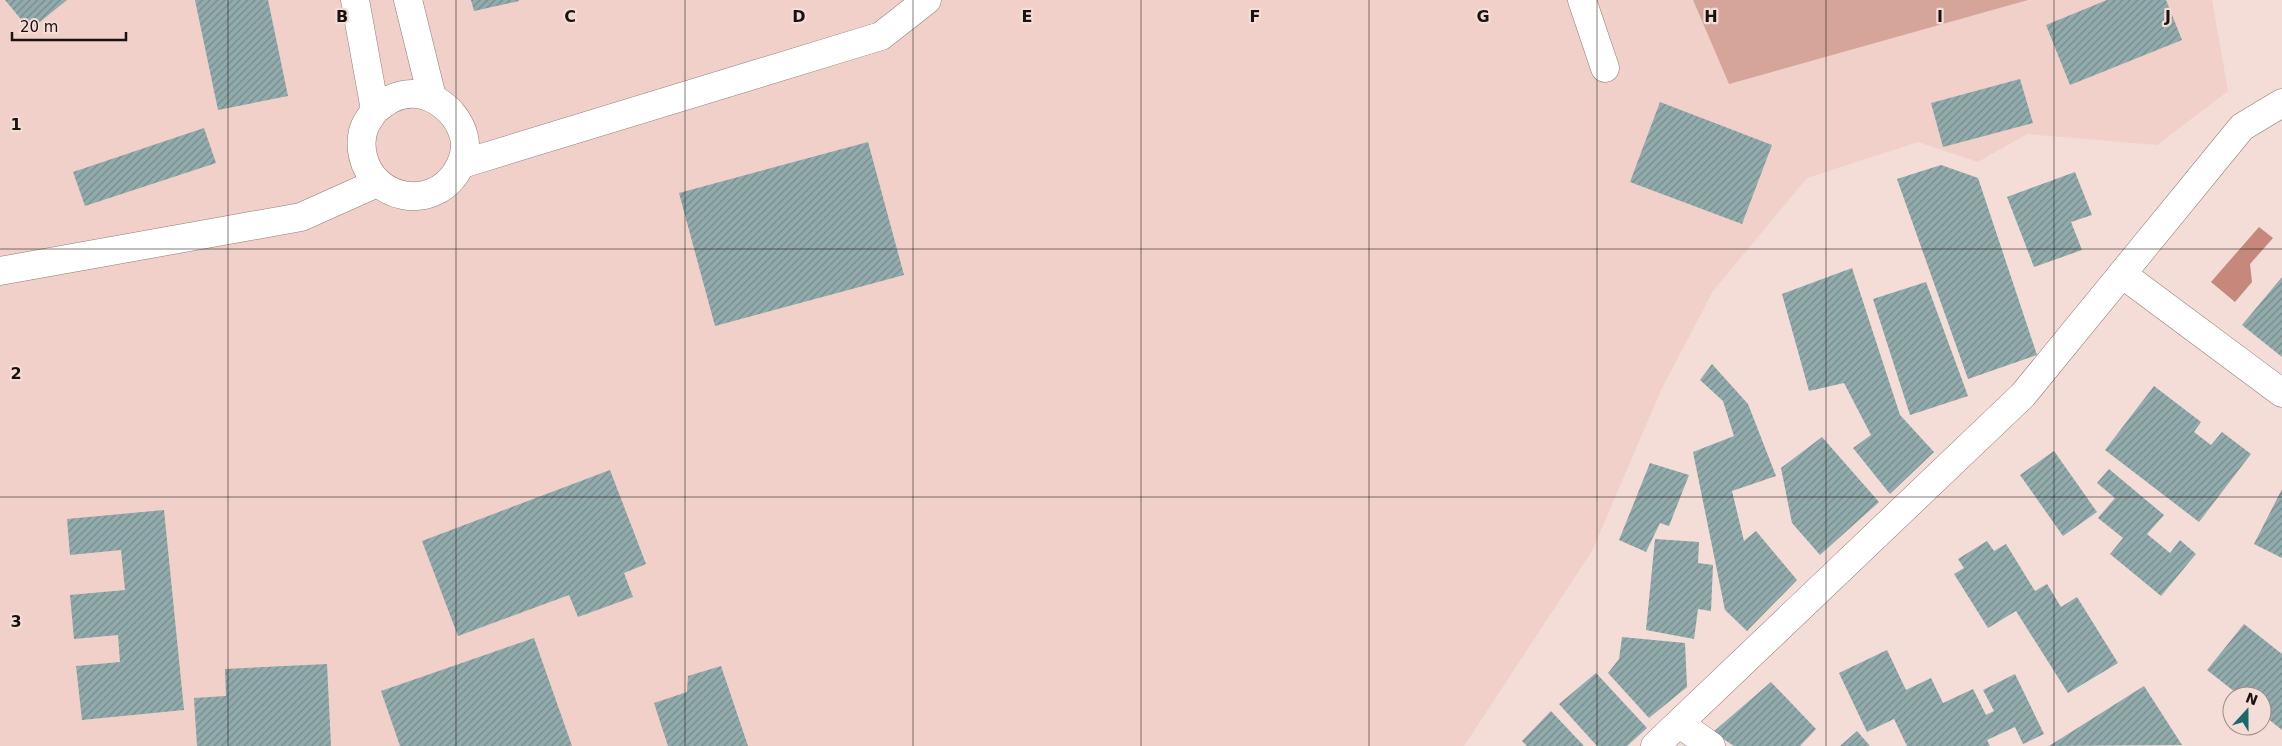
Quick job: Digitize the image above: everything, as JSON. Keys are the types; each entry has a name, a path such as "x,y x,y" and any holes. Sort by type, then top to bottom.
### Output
{"street":[{"path":"355,0 375,110"},
{"path":"408,0 432,97"},
{"path":"462,164 881,36 927,0"},
{"path":"1582,0 1605,68"},
{"path":"412,94 432,97 449,109 461,125 465,145 462,164 450,182 434,193 414,198 394,194 377,184 366,167 361,147 364,127 375,110 392,98 412,94"},
{"path":"1655,746 2023,395 2242,127 2282,103"},
{"path":"0,271 301,217 377,184"},
{"path":"2122,274 2282,393"},
{"path":"1680,724 1711,746"}],"shaded area":[{"path":"0,0 2212,0 2228,91 2157,145 2027,134 1978,162 1918,142 1807,178 1713,291 1661,390 1592,551 1464,746 0,746"},
{"path":"1693,0 2028,0 1729,84"},
{"path":"2259,227 2273,238 2250,264 2252,282 2235,302 2211,282"}],"building":[{"path":"5,0 67,0 30,30"},
{"path":"195,0 268,0 288,96 218,110"},
{"path":"471,0 519,0 519,1 474,11"},
{"path":"2107,0 2166,0 2182,40 2070,85 2046,25"},
{"path":"2020,79 2033,123 1943,147 1931,103"},
{"path":"1660,102 1772,145 1742,224 1630,182"},
{"path":"204,128 216,163 85,206 73,172"},
{"path":"868,142 904,275 715,326 679,193"},
{"path":"1941,165 1978,178 2037,355 1968,379 1897,179"},
{"path":"2075,172 2092,215 2071,222 2082,250 2034,267 2007,197"},
{"path":"1852,268 1900,415 1934,452 1890,494 1853,448 1871,435 1844,383 1809,391 1782,294"},
{"path":"2282,277 2282,357 2242,325"},
{"path":"1926,282 1968,396 1910,415 1873,299"},
{"path":"1712,364 1748,404 1776,476 1732,491 1744,541 1756,531 1797,580 1747,631 1725,610 1693,452 1734,436 1723,401 1700,380"},
{"path":"2154,386 2201,422 2194,432 2211,445 2222,432 2251,454 2199,522 2105,450"},
{"path":"1822,437 1879,502 1820,555 1792,523 1781,468"},
{"path":"2054,451 2097,512 2063,536 2020,475"},
{"path":"1650,463 1689,475 1669,526 1660,523 1646,552 1619,540"},
{"path":"2109,469 2164,515 2147,534 2170,553 2180,540 2196,554 2161,596 2110,554 2123,538 2098,518 2115,498 2097,483"},
{"path":"610,470 646,564 624,573 633,597 578,617 569,595 458,636 422,541"},
{"path":"2282,489 2282,558 2254,544"},
{"path":"164,510 184,710 82,720 76,666 120,662 118,635 74,639 70,595 125,590 121,550 70,555 67,519"},
{"path":"1655,539 1699,542 1698,563 1713,565 1711,611 1698,609 1694,639 1646,630"},
{"path":"1987,541 1994,551 2006,544 2035,591 2047,584 2061,607 2077,597 2118,663 2068,693 2016,611 1988,628 1954,574 1964,568 1958,559"},
{"path":"2244,624 2282,654 2282,730 2272,722 2272,686 2227,686 2207,670"},
{"path":"1622,637 1685,643 1687,687 1649,718 1608,673 1619,659"},
{"path":"534,638 572,746 400,746 381,691"},
{"path":"1887,650 1906,690 1931,678 1943,703 1973,689 1986,715 1994,711 1983,690 2015,674 2044,734 2023,744 2015,727 1987,740 1990,746 1907,746 1894,719 1867,732 1839,673"},
{"path":"327,664 331,746 197,746 194,698 226,696 225,669"},
{"path":"721,666 748,746 668,746 654,703 687,692 688,676"},
{"path":"1596,673 1647,728 1627,746 1597,746 1559,704"},
{"path":"1771,682 1816,729 1800,746 1734,746 1713,732"},
{"path":"2144,686 2182,745 2049,746"},
{"path":"1551,711 1584,746 1527,746 1522,741"},
{"path":"1857,731 1870,746 1840,746"}]}
